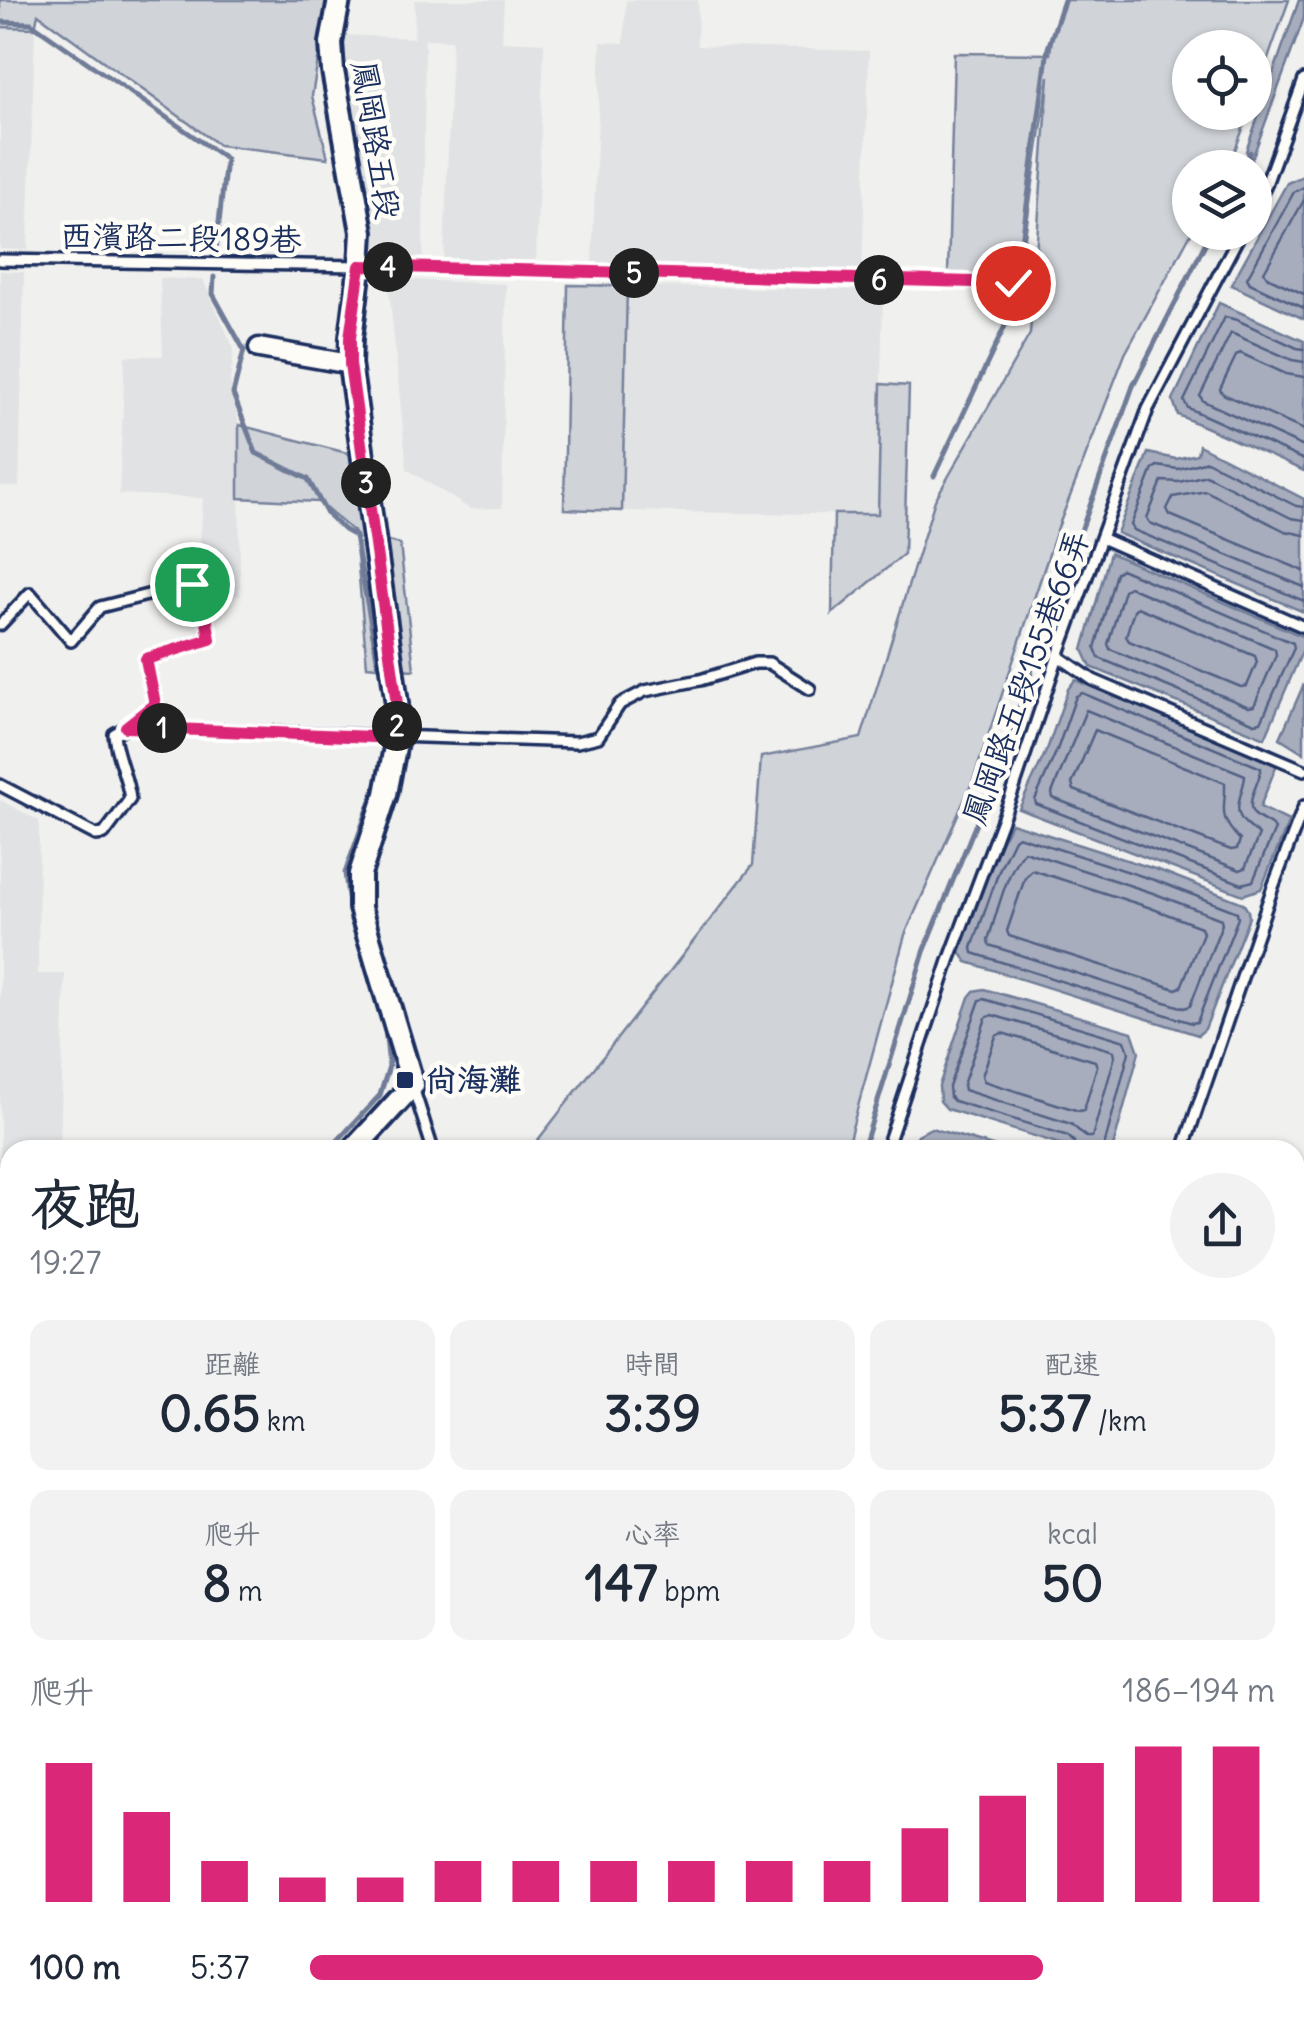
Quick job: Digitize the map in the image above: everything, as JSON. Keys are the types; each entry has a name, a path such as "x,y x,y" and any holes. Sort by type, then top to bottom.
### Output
{"street":[{"name":"鳳岡路五段","path":"339,0 331,43 333,71 362,232 350,364 397,704 397,738 386,794 360,874 360,908 412,1085"},
{"path":"259,348 350,364"},
{"path":"362,1140 412,1085"}],"lane":[{"path":"1272,167 1304,80"},
{"name":"鳳岡路五段155巷66弄","path":"889,1140 949,960 1148,409 1232,250"},
{"name":"西濱路二段189巷","path":"0,260 1013,283"},
{"path":"1101,538 1304,626"},
{"path":"0,624 30,593 71,641 100,607 192,584 202,594 210,639 146,659 155,704 114,734 115,752 127,777 130,799 104,834 96,835 0,785"},
{"path":"1058,656 1093,680 1304,770"},
{"path":"126,727 577,742 598,737 620,704 645,690 755,664 769,664 810,689"},
{"path":"1187,1140 1272,887 1304,806"},
{"path":"412,1085 430,1140"}],"shaded area":[{"path":"0,0 328,0 312,96 328,158 219,145 38,14 35,28 0,27"},
{"path":"415,0 504,0 502,41 544,43 536,261 444,258 452,40 425,39 423,258 377,259 340,62 341,35 414,38"},
{"path":"626,0 698,0 697,46 869,51 862,273 592,263 601,42 624,43"},
{"path":"1066,0 1289,0 1272,48 1272,30 1172,30 1172,130 1243,130 1235,150 1172,150 1172,250 1182,250 1125,354 1057,530 974,778 905,935 849,1140 538,1140 753,865 761,757 861,738 935,500 1030,334 1049,76 1019,277 948,275 954,53 1050,54"},
{"path":"0,27 35,28 28,250 0,249"},
{"path":"0,271 24,272 19,487 0,486"},
{"path":"160,278 203,280 234,349 230,380 239,425 240,596 213,593 198,577 203,498 119,494 125,356 163,356"},
{"path":"388,279 506,284 502,508 470,509 407,469"},
{"path":"568,285 627,286 622,511 564,509"},
{"path":"627,286 883,290 878,515 622,511"},
{"path":"881,384 909,386 904,554 832,614 834,514 878,514"},
{"path":"239,425 355,455 378,667 367,666 355,533 318,502 239,498"},
{"path":"380,539 400,544 414,670 397,669"},
{"path":"0,800 39,821 38,974 65,974 60,1140 0,1140"}],"water":[{"path":"1299,0 1304,0 1304,18 1272,105 1272,77"},
{"path":"1253,130 1263,130 1255,150 1246,150"},
{"path":"1304,177 1304,319 1231,285 1250,250 1272,250 1272,210 1287,183"},
{"path":"1219,303 1304,341 1304,471 1178,415 1173,400"},
{"path":"1199,445 1304,499 1304,612 1117,533 1148,453 1176,459 1197,454"},
{"path":"1110,553 1304,637 1304,647 1265,738 1091,667 1083,650"},
{"path":"1075,680 1277,764 1260,807 1289,821 1261,889 1243,895 1019,809"},
{"path":"1304,684 1304,753 1280,738"},
{"path":"1011,823 1161,871 1243,903 1249,917 1205,1029 1198,1035 967,962 960,952 990,864"},
{"path":"984,989 1132,1032 1139,1052 1115,1140 1047,1140 947,1109 940,1101 939,1086 974,991"},
{"path":"931,1128 972,1140 915,1140"}],"waterway":[{"path":"934,476 1013,309 1048,48 1064,0"},
{"path":"0,22 31,23 226,159 216,250"},
{"path":"866,1140 924,952 1000,764 1133,386 1202,250"},
{"path":"214,277 213,294 244,350 233,394 256,453 308,479 327,514 355,536 378,663"},
{"path":"338,1140 380,1095 389,1066 385,1028 351,920 345,873 380,775"}],"place":[{"name":"尚海灘","path":"405,1080"}],"route":[{"path":"192,584 202,594 210,639 146,659 155,704 126,727 397,738 397,704 350,364 360,266 1013,283"}]}
